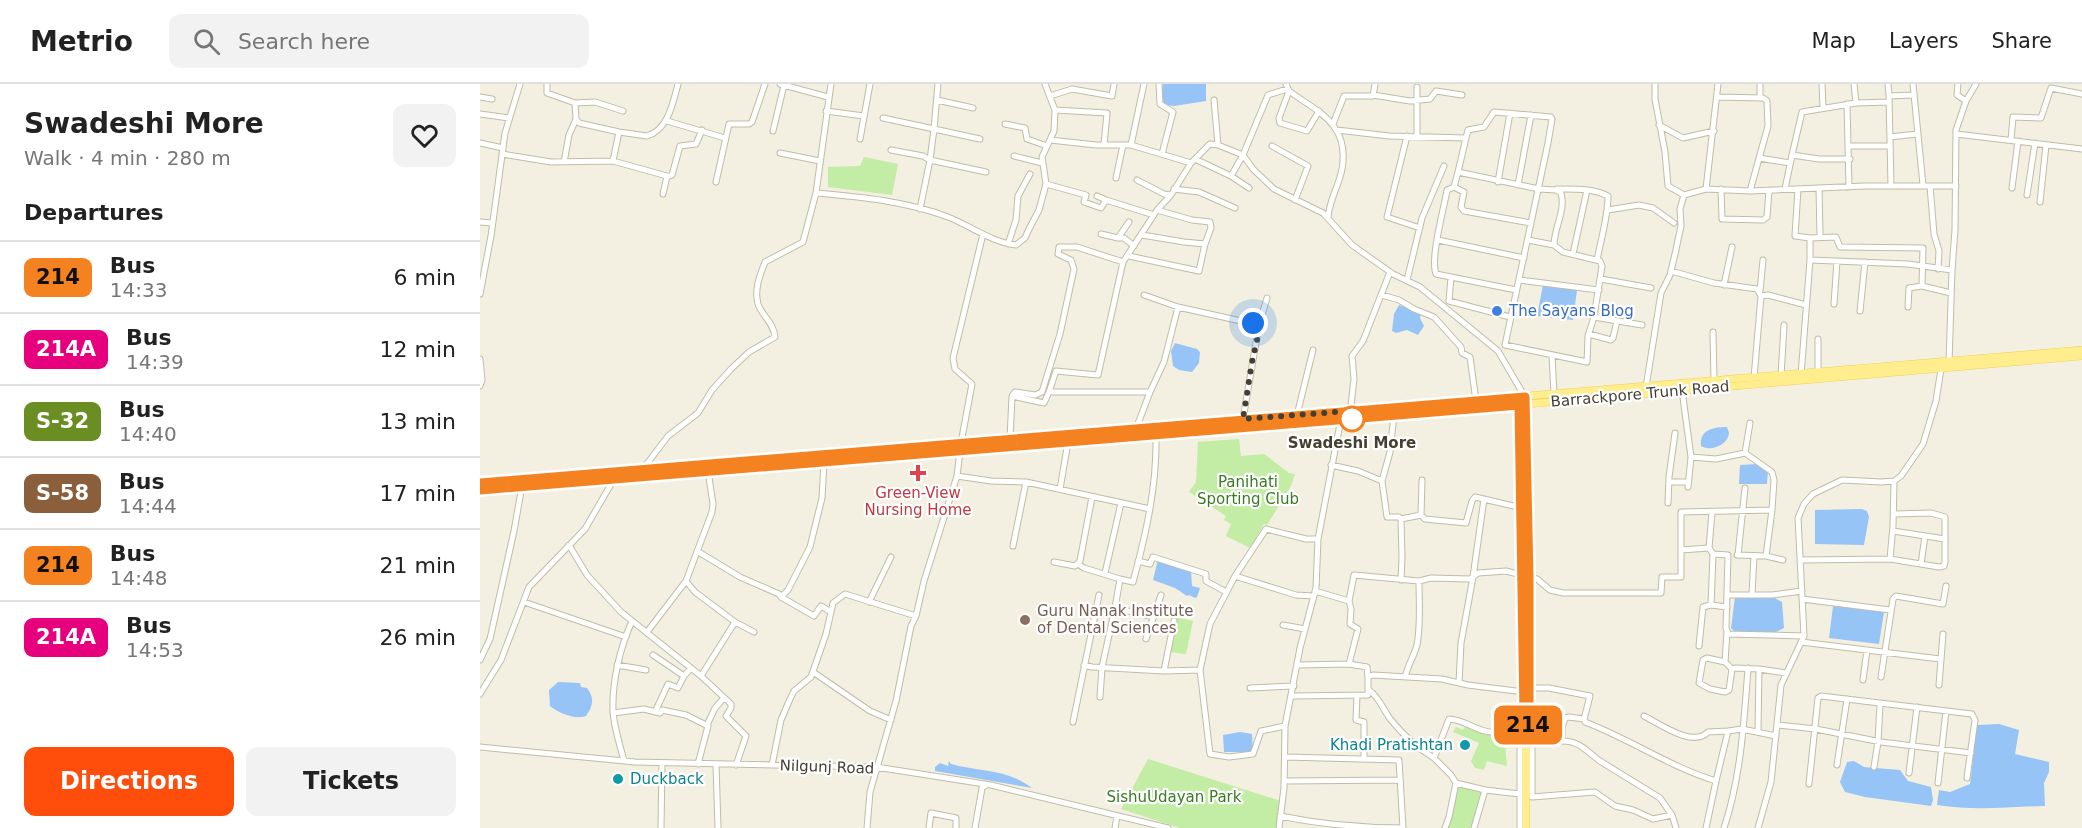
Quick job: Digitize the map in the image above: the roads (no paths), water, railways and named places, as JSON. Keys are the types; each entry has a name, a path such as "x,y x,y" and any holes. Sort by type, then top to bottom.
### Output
{"main road":[{"name":"Barrackpore Trunk Road","path":"1554,398 1714,381 1946,366 2082,350"},
{"name":"Barrackpore Trunk Road","path":"480,490 614,475 643,469 1156,436 1476,401 1682,390 2082,356"},
{"name":"Barrackpore Trunk Road","path":"480,483 708,471 824,462 960,447 1010,439 1297,415 1394,415 1522,399"},
{"path":"1522,399 1522,508 1526,576"},
{"path":"1522,399 1526,576 1526,828"},
{"path":"1526,690 1524,713 1527,722"}],"street":[{"path":"480,294 502,151 509,118 520,84"},
{"path":"547,84 547,93 575,103 595,102 623,111"},
{"path":"576,119 579,123 649,136 668,121 678,84"},
{"path":"716,182 730,123 749,124 752,122 765,84"},
{"path":"773,131 782,84 828,97"},
{"path":"643,469 668,436 698,413 712,390 731,369 749,352 775,337 774,329 758,304 757,284 765,262 803,242 816,192 831,84"},
{"path":"860,139 870,84"},
{"path":"920,209 930,160 938,84"},
{"path":"816,192 880,199 920,209 948,217 983,234 1016,245 1025,238 1039,210 1046,184 1042,163 1044,151 1054,131 1055,110 1044,84"},
{"path":"1050,96 1069,86 1112,96 1114,84"},
{"path":"1131,145 1144,84"},
{"path":"1159,84 1160,104 1173,112 1162,154"},
{"path":"1373,95 1375,84"},
{"path":"1655,84 1655,99 1668,186 1684,195 1706,189 1956,186"},
{"path":"1706,189 1718,84"},
{"path":"1760,84 1760,98"},
{"path":"1822,84 1823,108"},
{"path":"1854,84 1856,103"},
{"path":"1888,84 1891,186"},
{"path":"1913,84 1923,185"},
{"path":"1958,84 1957,95 1966,101"},
{"path":"1890,559 1898,480 1923,444 1946,366 1955,230 1956,134 1966,101 1976,84"},
{"path":"1417,87 1417,136"},
{"path":"1287,88 1279,118 1280,123 1307,131 1319,111"},
{"path":"1287,88 1319,111 1335,127 1343,153 1342,167 1331,199 1328,218"},
{"path":"1231,176 1243,155 1268,95 1287,88"},
{"path":"2011,140 2013,117 2041,118 2051,88 2082,94"},
{"path":"1335,127 1344,96 1373,95 1417,100 1430,99 1436,91 1462,95"},
{"path":"1785,189 1801,113 1913,95"},
{"path":"480,97 492,99"},
{"path":"1717,97 1760,98 1767,101 1769,120 1750,190"},
{"path":"937,100 973,108"},
{"path":"1214,100 1218,145"},
{"path":"564,162 569,135 576,119 575,103"},
{"path":"1847,104 1850,186"},
{"path":"1055,110 1107,113 1104,145"},
{"path":"826,111 864,116"},
{"path":"1516,290 1436,274 1434,268 1448,190 1454,187 1469,130 1484,127 1494,112 1549,116 1552,119 1505,345 1587,362 1589,334 1601,279 1600,261 1563,252 1554,245 1528,240"},
{"path":"1498,182 1510,113"},
{"path":"480,114 509,118"},
{"path":"1518,185 1531,115"},
{"path":"883,118 980,139"},
{"path":"668,121 725,138"},
{"path":"1005,124 1025,128 1028,140 1049,143 1131,145 1193,161 1231,176 1249,188"},
{"path":"1659,125 1683,138 1714,131"},
{"path":"1335,127 1407,136 1466,138"},
{"path":"663,194 668,177 672,175 679,148 683,145 696,144 702,130"},
{"path":"613,161 619,132"},
{"path":"1890,136 1917,134"},
{"path":"1956,134 2082,149"},
{"path":"1407,136 1387,217 1420,228"},
{"path":"2012,188 2018,141"},
{"path":"480,143 548,162 613,161 668,177"},
{"path":"2027,195 2035,143"},
{"path":"1012,396 1044,403 1056,371 1098,375 1123,262 1193,161 1207,146 1218,145 1243,155 1253,169 1274,189 1316,209 1328,218 1352,246 1390,272 1420,287 1498,351 1522,399"},
{"path":"2040,202 2046,145"},
{"path":"1116,178 1123,146"},
{"path":"1272,146 1308,166 1295,200"},
{"path":"1849,146 1890,146"},
{"path":"891,150 986,172"},
{"path":"780,153 820,161"},
{"path":"1014,156 1042,163"},
{"path":"1792,156 1850,159"},
{"path":"1759,158 1790,163"},
{"path":"1407,280 1420,228 1444,166"},
{"path":"1458,172 1539,189 1574,188 1601,192 1608,196 1608,210 1603,224 1598,260"},
{"path":"1008,244 1016,220 1018,196 1030,174"},
{"path":"1137,180 1164,194 1171,195"},
{"path":"1046,184 1086,195 1084,202 1101,208 1106,200"},
{"path":"1930,186 1934,234 1939,251 1938,269"},
{"path":"1454,187 1464,192 1461,207 1464,211 1531,224"},
{"path":"1819,188 1820,236"},
{"path":"1174,189 1199,192 1235,208"},
{"path":"1721,189 1722,219 1763,220 1767,217 1769,190"},
{"path":"1798,189 1795,236 1836,237 1840,247 1834,304"},
{"path":"1554,245 1562,198 1561,193 1556,190"},
{"path":"1573,254 1587,190"},
{"path":"1646,387 1661,293 1671,271 1681,226 1680,209 1684,195"},
{"path":"1097,196 1156,213 1210,222 1211,228 1199,271 1129,256"},
{"path":"1608,210 1639,205 1653,208 1674,223"},
{"path":"480,222 492,223"},
{"path":"1118,238 1129,222"},
{"path":"867,828 870,792 896,701 911,626 916,616 924,581 957,476 972,384 956,369 953,358 983,234"},
{"path":"1101,234 1124,238 1134,246"},
{"path":"1142,235 1205,244"},
{"path":"1801,375 1810,238"},
{"path":"1438,240 1524,258"},
{"path":"1010,439 1012,396 1015,392 1039,395 1045,384 1060,334 1074,269 1071,260 1058,254 1059,247 1077,246 1123,262"},
{"path":"1724,285 1732,247"},
{"path":"1840,247 1923,248 1922,286"},
{"path":"1754,378 1763,260"},
{"path":"1810,260 1952,270"},
{"path":"1860,311 1864,262"},
{"path":"1671,271 1806,305"},
{"path":"1279,828 1286,757 1286,726 1297,665 1314,594 1318,539 1331,465 1354,379 1352,356 1363,341 1390,272"},
{"path":"1450,277 1449,301 1510,317"},
{"path":"1601,279 1650,288"},
{"path":"1519,280 1599,290"},
{"path":"1908,307 1909,288 1922,286 1951,292"},
{"path":"1144,295 1178,307 1259,325"},
{"path":"1382,295 1399,300 1434,317 1461,347 1462,353 1470,357 1476,401"},
{"path":"1243,419 1259,325 1267,298"},
{"path":"1136,429 1164,362 1178,307"},
{"path":"1594,317 1642,325"},
{"path":"1589,334 1611,340 1617,321"},
{"path":"1781,376 1784,325"},
{"path":"1713,332 1714,381"},
{"path":"1818,339 1818,373"},
{"path":"1297,415 1314,350"},
{"path":"1552,355 1554,398"},
{"path":"480,359 482,380 480,386"},
{"path":"1669,482 1688,485 1691,457 1682,390"},
{"path":"1049,392 1150,392"},
{"path":"1394,415 1391,443 1382,481 1386,516 1401,519 1420,515"},
{"path":"1745,453 1750,423"},
{"path":"1668,503 1675,434"},
{"path":"1054,562 1075,566 1078,564 1084,568 1133,582 1150,509 1157,461 1156,436"},
{"path":"1060,489 1068,442"},
{"path":"1691,457 1716,459 1745,453 1772,472 1774,480 1772,510 1766,556"},
{"path":"781,597 788,590 810,547 822,498 824,462"},
{"path":"1331,465 1358,471 1382,481"},
{"path":"647,632 686,582 713,504 708,471"},
{"path":"480,694 501,660 529,587 585,529 614,475"},
{"path":"957,476 991,481 1026,482 1150,509"},
{"path":"1420,515 1422,480"},
{"path":"1758,828 1771,782 1781,686 1803,639 1798,518 1804,504 1813,494 1842,480 1881,482 1898,480"},
{"path":"1013,546 1026,482"},
{"path":"480,660 490,639 522,486"},
{"path":"1738,555 1745,488"},
{"path":"1078,564 1092,497"},
{"path":"1420,515 1425,519 1466,524 1473,498 1522,508"},
{"path":"1459,683 1461,643 1484,499"},
{"path":"1105,573 1121,502"},
{"path":"1349,664 1358,629 1350,624 1349,601 1354,575 1419,581 1431,578 1470,579 1478,573 1506,571 1537,579 1551,590 1563,593 1661,593 1662,577 1681,577 1681,512 1772,510"},
{"path":"1711,605 1713,554 1708,548 1712,512"},
{"path":"1800,560 1890,559 1944,566 1945,517 1931,513 1894,514"},
{"path":"1401,519 1401,580"},
{"path":"1286,726 1261,732 1253,753 1229,757 1210,754 1200,670 1210,624 1235,576 1266,529 1306,539 1318,539"},
{"path":"1893,531 1945,539"},
{"path":"1921,564 1925,536"},
{"path":"569,545 587,575 632,621 701,676 732,706 726,716 746,736 736,765"},
{"path":"1681,550 1708,548"},
{"path":"696,551 740,577 779,594 814,616 821,606 831,612"},
{"path":"1713,554 1766,556 1783,560"},
{"path":"1725,662 1728,555"},
{"path":"1752,595 1754,556"},
{"path":"869,602 891,557"},
{"path":"1138,561 1150,564 1153,557 1206,574 1206,581 1226,592"},
{"path":"1235,576 1296,595 1314,594 1349,601"},
{"path":"1100,697 1102,667 1120,579"},
{"path":"1405,676 1417,643 1420,615 1419,581"},
{"path":"686,582 695,592 735,622 754,632"},
{"path":"1881,677 1893,599 1896,596 1943,604 1946,586"},
{"path":"1728,595 1802,591"},
{"path":"772,765 781,720 794,691 812,677 833,603 845,594 916,616"},
{"path":"1146,639 1161,594"},
{"path":"1073,722 1099,595"},
{"path":"1802,599 1890,610"},
{"path":"524,602 626,637"},
{"path":"1699,646 1703,607 1711,605 1727,607"},
{"path":"1115,608 1154,617"},
{"path":"624,761 613,712 617,665 632,621"},
{"path":"1164,671 1174,621"},
{"path":"701,676 735,622"},
{"path":"1283,625 1305,629"},
{"path":"1726,632 1732,635 1803,639 1940,659"},
{"path":"1939,685 1943,634"},
{"path":"1863,680 1867,650"},
{"path":"653,655 684,676"},
{"path":"1732,669 1728,691 1710,688 1699,683 1703,660 1707,658 1725,662 1732,669 1748,668 1786,673"},
{"path":"1292,696 1357,696 1368,695 1369,690 1367,667 1349,664 1297,665"},
{"path":"617,665 646,670"},
{"path":"1084,665 1164,671 1200,670"},
{"path":"655,712 668,684 678,688 691,668"},
{"path":"1724,828 1733,802 1748,668"},
{"path":"1758,732 1759,669"},
{"path":"813,672 870,711 891,720"},
{"path":"1368,677 1373,675 1442,679 1526,690 1549,688 1590,696 1584,719"},
{"path":"1250,688 1294,686"},
{"path":"1369,690 1377,695 1390,718 1416,748 1434,758 1456,783 1445,828"},
{"path":"1357,696 1356,720 1364,722 1364,758"},
{"path":"1809,784 1819,696 1974,716 1967,778"},
{"path":"698,764 708,726 706,725 715,708 724,698"},
{"path":"1837,765 1846,699"},
{"path":"1874,767 1880,704"},
{"path":"1909,773 1917,707"},
{"path":"613,712 644,709 655,712 678,712 706,725"},
{"path":"1938,783 1946,711"},
{"path":"1434,758 1449,719 1458,720 1486,731 1498,732 1503,730 1517,714 1524,713"},
{"path":"1644,716 1681,736 1691,738 1705,736 1708,732 1742,729 1776,736"},
{"path":"1676,828 1660,798 1600,761 1584,747 1571,741 1562,741 1565,718 1584,719 1585,722 1637,744 1698,776 1716,781"},
{"path":"1527,722 1532,734 1532,797 1595,792 1615,806 1657,819 1671,816"},
{"path":"1520,828 1520,733 1527,722"},
{"path":"1778,725 1816,729 1878,742 1971,753"},
{"path":"1706,828 1728,731"},
{"name":"Nilgunj Road","path":"480,747 624,761 876,768 986,784 1168,828"},
{"path":"1280,816 1355,828 1403,828 1399,760 1286,757"},
{"path":"661,828 662,763"},
{"path":"716,764 718,828"},
{"path":"1284,781 1400,780"},
{"path":"1456,783 1485,790 1520,794"},
{"path":"975,826 982,788 986,784"},
{"path":"1474,828 1485,790"},
{"path":"929,828 931,813 956,818 956,828"},
{"path":"1115,828 1117,816"}],"water":[{"path":"1163,84 1206,84 1206,101 1168,105 1161,101"},
{"path":"1543,285 1577,290 1573,320 1537,316"},
{"path":"1399,305 1421,313 1420,318 1424,326 1418,335 1407,330 1396,333 1392,331 1394,314"},
{"path":"1175,343 1197,349 1200,352 1199,363 1192,372 1179,370 1173,366 1171,351"},
{"path":"1727,427 1728,437 1722,444 1714,448 1701,446 1702,436 1705,433"},
{"path":"1757,464 1768,470 1767,484 1739,484 1740,465"},
{"path":"1862,509 1867,511 1869,517 1864,545 1815,544 1815,510"},
{"path":"1158,559 1191,570 1192,586 1200,588 1197,597 1187,596 1175,588 1153,580"},
{"path":"1735,597 1773,597 1782,602 1784,628 1774,633 1736,633 1731,628"},
{"path":"1833,606 1884,612 1879,644 1829,638"},
{"path":"558,682 580,683 581,687 587,688 592,702 586,716 567,715 550,706 549,690"},
{"path":"1999,724 2019,730 2015,754 2049,762 2049,772 2044,783 2045,806 1978,808 1937,805 1939,790 1950,792 1970,784 1977,725"},
{"path":"1240,732 1252,734 1253,752 1224,752 1223,735"},
{"path":"949,761 951,764 1004,774 1032,788 935,771 935,767 940,763 948,766"},
{"path":"1854,761 1864,767 1900,770 1908,781 1931,787 1933,800 1931,806 1845,792 1840,782 1847,762"}],"place":[{"name":"The Sayans Blog","path":"1497,311"},
{"name":"Swadeshi More","path":"1352,419"},
{"name":"Green-View Nursing Home","path":"918,473"},
{"name":"Guru Nanak Institute of Dental Sciences","path":"1025,620"},
{"name":"Khadi Pratishtan","path":"1465,745"},
{"name":"Duckback","path":"618,779"}],"park label":[{"name":"Panihati Sporting Club","path":"1248,490"},
{"name":"SishuUdayan Park","path":"1174,797"}]}
